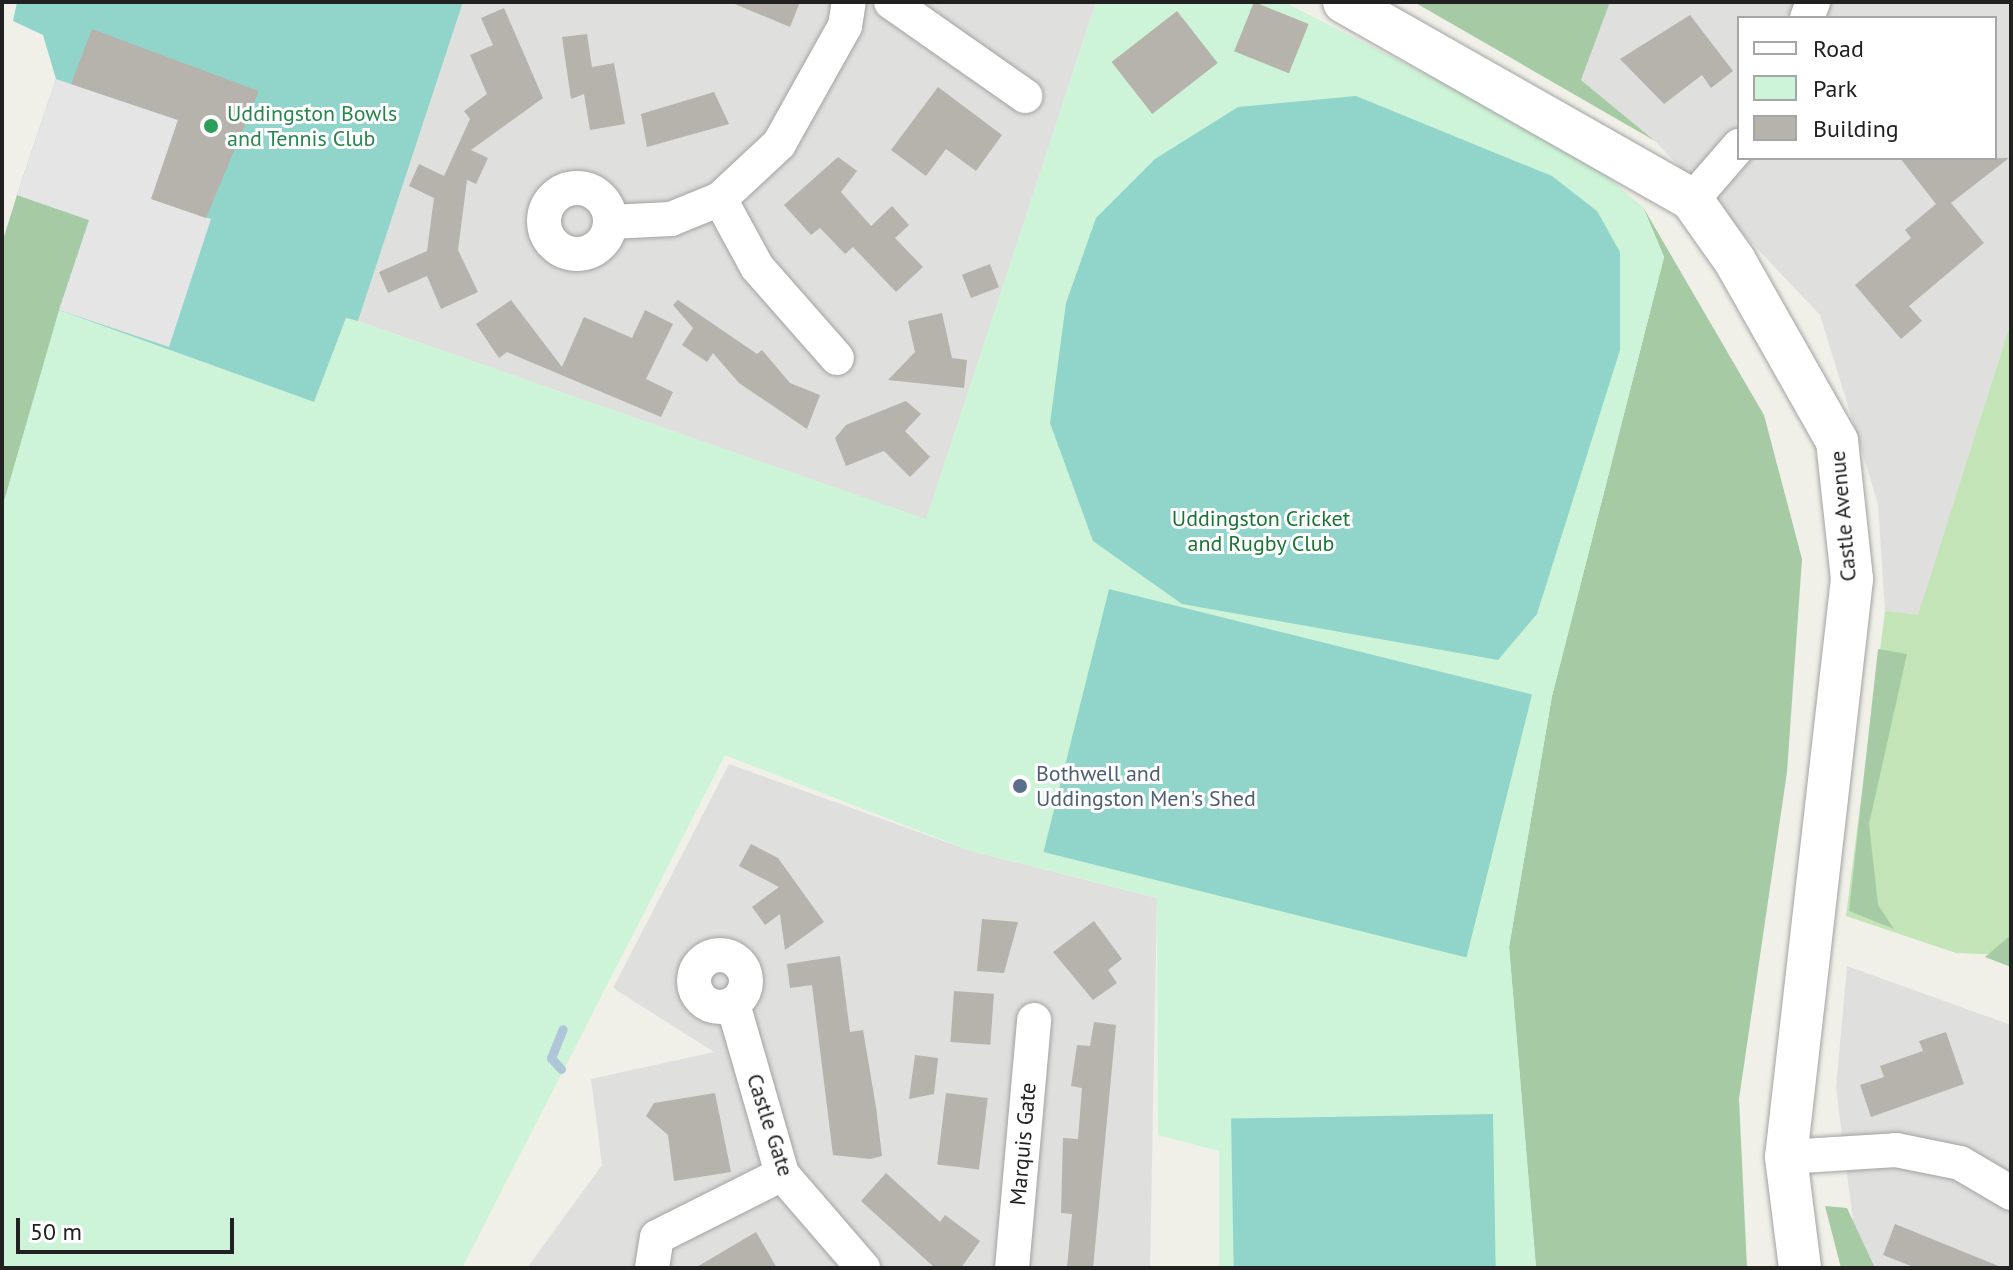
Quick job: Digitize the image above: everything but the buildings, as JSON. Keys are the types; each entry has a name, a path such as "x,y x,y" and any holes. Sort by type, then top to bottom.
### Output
{"street":[{"path":"610,222 671,219 720,199 786,133 845,26 849,2"},
{"path":"891,2 1025,96"},
{"name":"Castle Avenue","path":"1344,2 1692,200 1735,261 1837,441 1850,564 1786,1157 1800,1268"},
{"path":"1692,200 1737,148"},
{"path":"720,199 757,267 837,358"},
{"name":"Castle Gate","path":"733,1004 782,1174 863,1268"},
{"name":"Marquis Gate","path":"1012,1268 1034,1020"},
{"path":"1786,1157 1896,1150 1960,1163 2011,1193"},
{"path":"652,1268 657,1237 782,1174"}],"shaded area":[{"path":"463,2 1096,2 927,520 358,321"},
{"path":"1610,2 2011,2 2011,322 1918,616 1885,611 1878,504 1820,315 1655,141 1581,80"},
{"path":"56,79 178,120 152,199 211,219 169,347 59,310 89,220 17,195"},
{"path":"729,764 971,851 1157,898 1150,1268 527,1268 602,1165 591,1079 714,1052 613,988"},
{"path":"1847,966 2011,1025 2011,1268 1859,1268 1836,1088"}],"green space":[{"path":"17,2 463,2 358,321 346,318 314,402 59,310 89,220 17,195 56,79 43,35 13,21"},
{"name":"Uddingston Cricket and Rugby Club","path":"1096,2 1284,2 1578,152 1643,207 1664,257 1552,696 1509,947 1536,1268 1219,1268 1219,1151 1158,1135 1157,898 971,851 725,755 462,1268 2,1268 2,508 59,310 314,402 346,317 926,519"},
{"path":"1414,2 1610,2 1581,80 1655,141"},
{"name":"Uddingston Cricket and Rugby Club","path":"1356,96 1552,176 1597,211 1620,252 1620,350 1537,614 1498,660 1182,604 1093,541 1050,423 1066,303 1096,218 1155,159 1238,107"},
{"path":"17,195 89,220 2,539 2,243"},
{"path":"1643,207 1764,415 1802,559 1787,772 1739,1099 1747,1268 1536,1268 1509,947 1552,696 1664,257"},
{"path":"2011,322 2011,955 1956,953 1846,916 1885,611 1918,615"},
{"path":"1109,589 1532,694 1466,957 1043,852"},
{"path":"1878,649 1907,654 1869,824 1878,905 1894,929 1849,911"},
{"path":"2011,935 2011,967 1985,957"},
{"path":"1493,1114 1496,1268 1234,1268 1231,1119"},
{"path":"1825,1206 1847,1208 1875,1268 1841,1268"}],"waterway":[{"path":"561,1069 551,1058 563,1029"}],"place":[{"name":"Uddingston Bowls and Tennis Club","path":"211,126"},
{"name":"Bothwell and Uddingston Men's Shed","path":"1020,786"}]}
